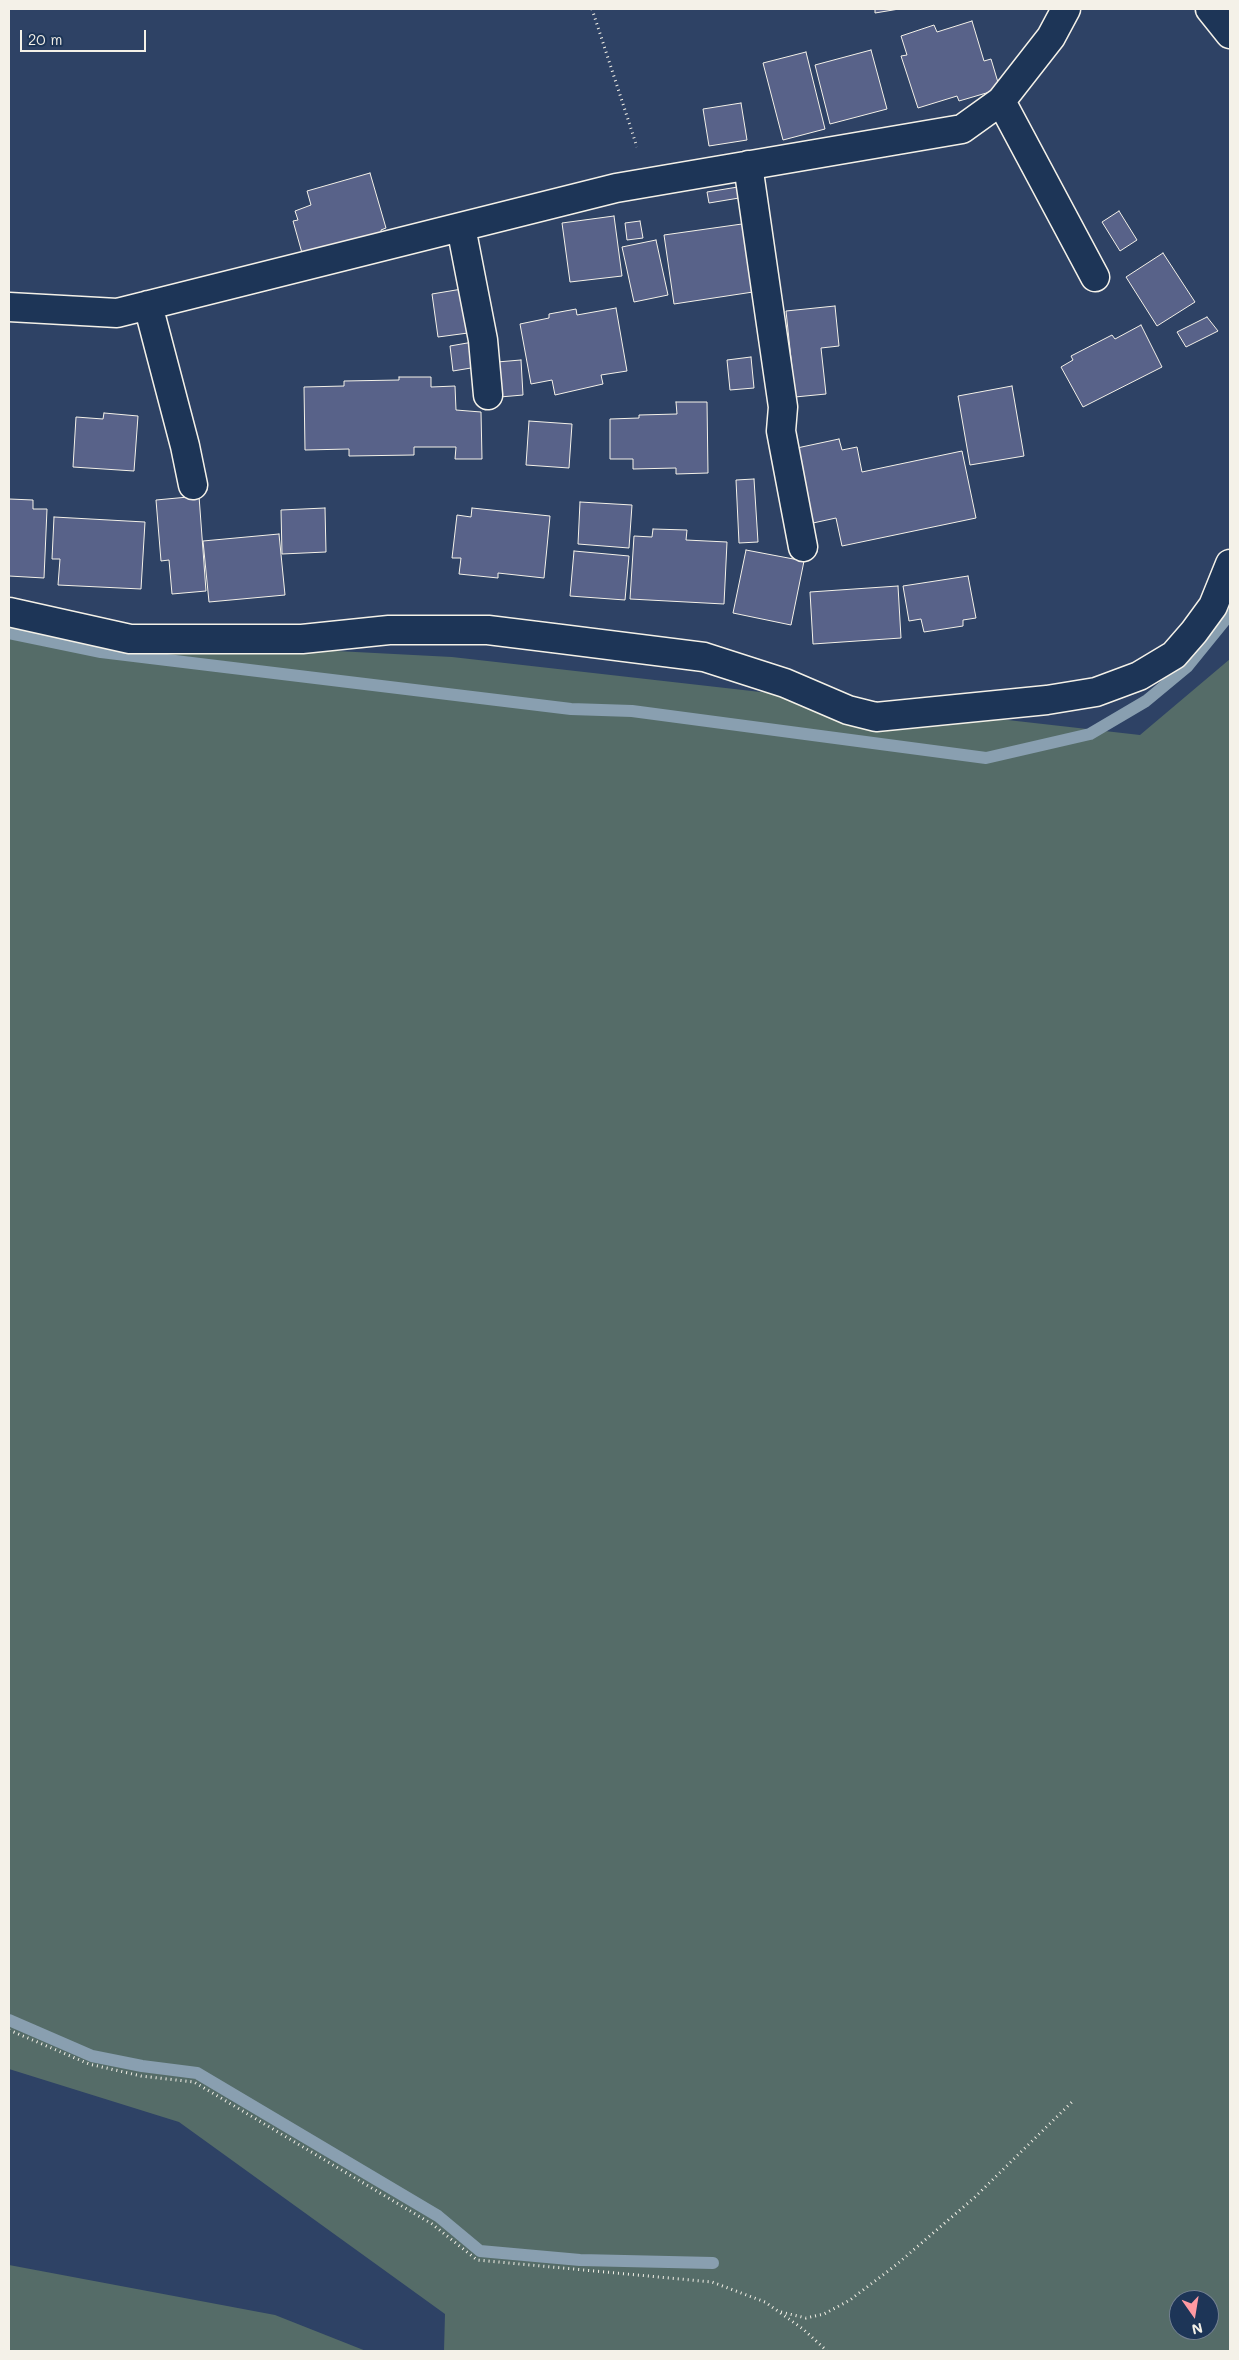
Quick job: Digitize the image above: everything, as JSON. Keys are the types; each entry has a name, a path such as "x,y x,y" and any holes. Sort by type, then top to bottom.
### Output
{"street":[{"path":"9,307 117,313 648,181 962,129 1001,101 1051,37 1066,9"},
{"path":"1210,9 1230,34"},
{"path":"1001,101 1095,277"},
{"path":"748,165 783,406 781,432 803,547"},
{"path":"461,227 483,340 488,395"},
{"path":"148,305 185,446 193,485"},
{"path":"9,612 130,638 302,639 389,630 488,630 704,657 785,683 848,710 876,717 1047,700 1096,692 1139,676 1174,655 1194,632 1212,606 1230,564"}],"path":[{"path":"592,9 648,181"},
{"path":"9,2030 89,2064 141,2076 194,2082 432,2224 476,2260 712,2282 765,2302 803,2329 827,2351"},
{"path":"778,2311 806,2318 824,2314 850,2300 896,2265 975,2197 1074,2100"}],"green space":[{"path":"9,634 452,657 1140,735 1230,659 1230,2351 444,2351 445,2314 179,2122 9,2069"},
{"path":"9,2265 275,2315 366,2351 9,2351"}],"building":[{"path":"875,9 899,9 875,13"},
{"path":"972,21 984,61 991,59 1000,89 959,101 957,96 918,108 901,56 907,55 901,36 934,25 937,32"},
{"path":"871,50 887,109 830,124 815,65"},
{"path":"806,52 825,129 783,140 763,63"},
{"path":"741,103 747,140 709,146 703,109"},
{"path":"370,173 386,228 381,230 382,236 327,250 326,246 302,253 293,221 298,220 295,211 311,205 307,191"},
{"path":"738,187 739,198 709,203 707,192"},
{"path":"1119,211 1137,240 1120,251 1102,222"},
{"path":"614,216 622,276 570,282 562,223"},
{"path":"640,221 643,238 627,240 625,223"},
{"path":"742,224 753,292 674,304 664,235"},
{"path":"656,240 668,295 634,302 622,247"},
{"path":"1163,253 1195,302 1157,326 1126,277"},
{"path":"462,289 468,333 438,337 432,294"},
{"path":"835,306 839,346 821,348 826,394 795,397 786,311"},
{"path":"616,308 627,371 601,375 603,384 555,395 552,380 531,384 520,324 549,318 549,314 576,309 577,315"},
{"path":"1207,317 1218,331 1186,347 1177,332"},
{"path":"1141,325 1162,367 1083,407 1061,367 1073,360 1071,356 1112,335 1115,339"},
{"path":"473,342 477,367 453,371 450,346"},
{"path":"751,357 754,388 730,390 727,360"},
{"path":"521,360 523,395 500,397 497,362"},
{"path":"399,377 431,377 431,387 455,386 456,410 481,412 482,459 455,459 456,447 414,447 414,455 349,456 349,449 305,450 304,387 344,386 344,381 399,380"},
{"path":"1012,386 1024,456 970,465 958,396"},
{"path":"676,402 707,402 708,473 676,474 676,468 633,469 633,459 610,459 610,419 639,418 639,415 677,414"},
{"path":"104,413 138,416 134,471 73,467 76,417 103,419"},
{"path":"529,421 572,424 569,468 526,465"},
{"path":"839,439 842,450 857,447 862,472 962,451 976,518 842,546 836,518 813,523 797,448"},
{"path":"754,479 758,542 739,543 736,480"},
{"path":"199,496 206,591 172,594 169,560 161,561 156,500"},
{"path":"9,499 33,500 33,509 47,509 44,578 9,576"},
{"path":"580,502 632,505 629,548 578,544"},
{"path":"325,508 326,552 282,554 281,510"},
{"path":"472,508 550,516 544,578 498,573 498,578 459,574 461,558 452,558 457,515 471,517"},
{"path":"54,517 145,522 141,589 58,585 60,559 52,559"},
{"path":"653,529 687,530 686,540 727,542 724,604 630,599 634,536 652,537"},
{"path":"279,534 285,595 209,602 203,541"},
{"path":"746,550 804,561 791,625 733,613"},
{"path":"574,551 629,556 625,600 570,596"},
{"path":"968,576 976,618 963,620 963,626 924,632 921,619 909,621 903,586"},
{"path":"898,586 901,638 813,644 810,592"}],"waterway":[{"path":"9,633 101,652 571,709 632,711 986,758 1090,734 1146,701 1187,667 1230,614"},
{"path":"9,2020 92,2056 142,2066 197,2073 438,2216 480,2251 580,2260 713,2263"}]}
